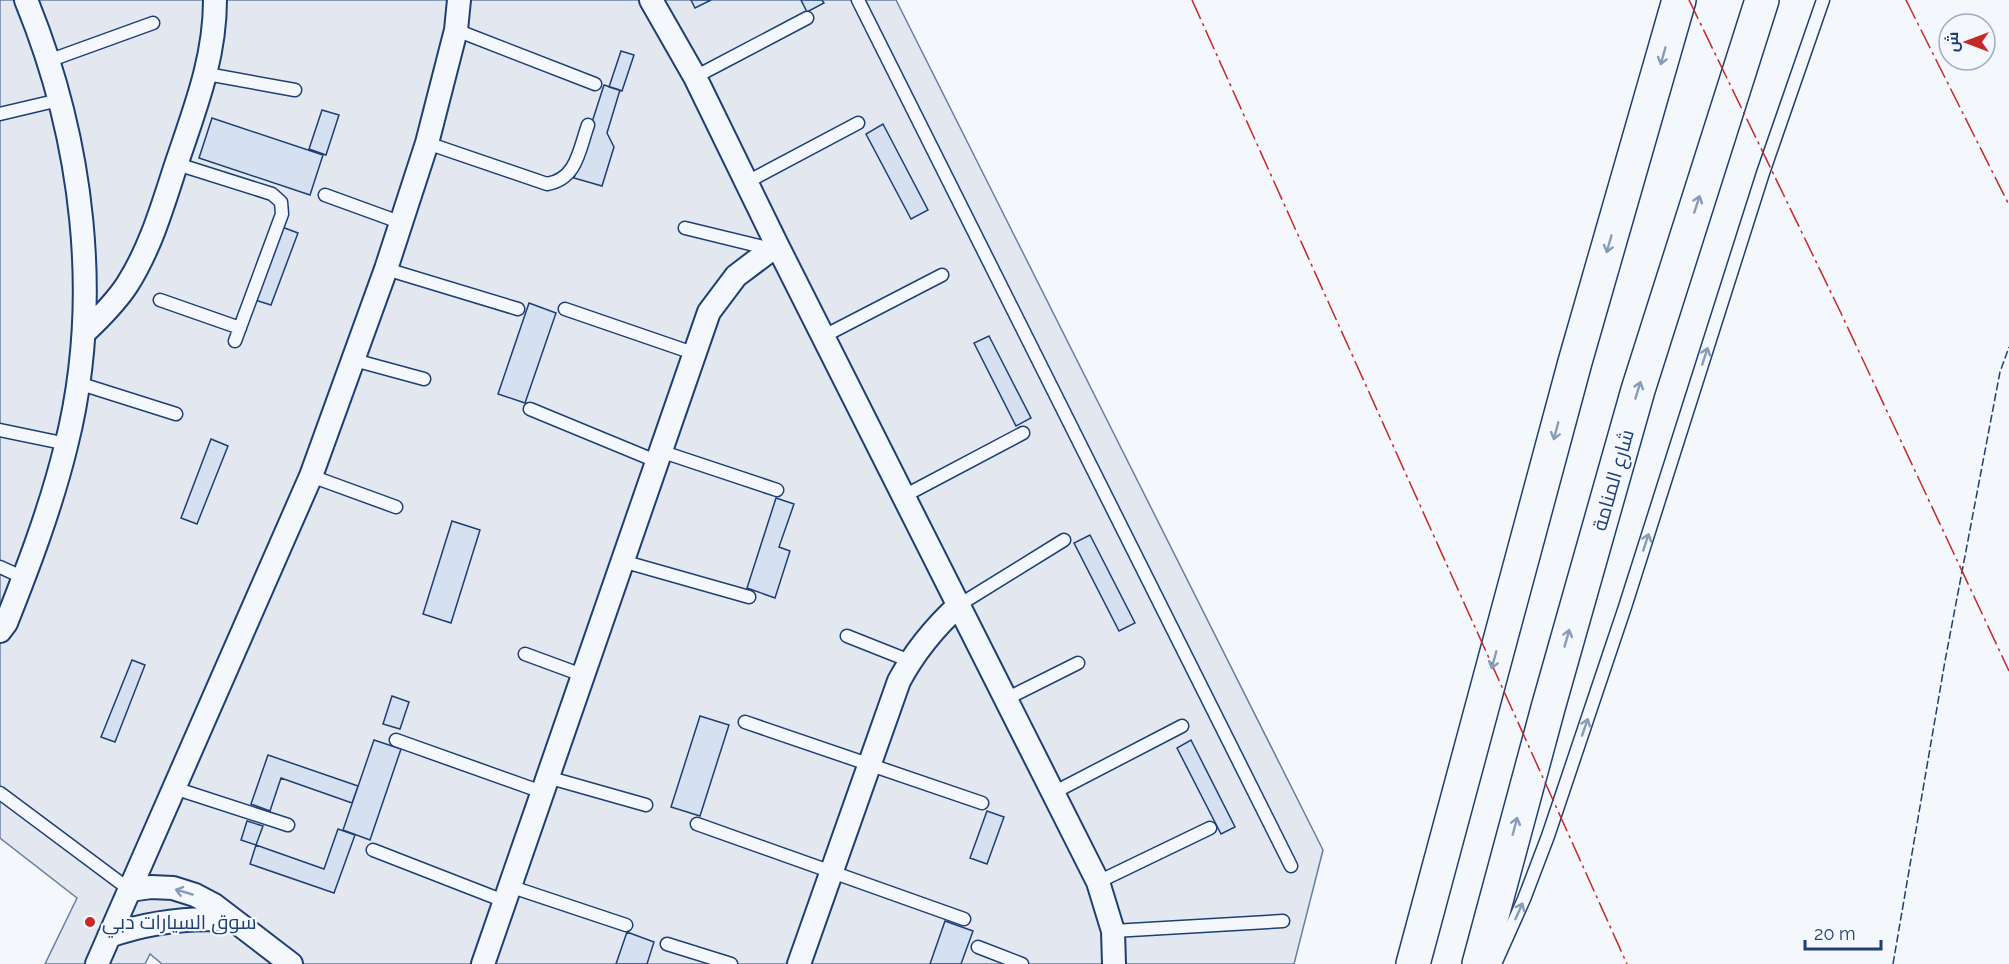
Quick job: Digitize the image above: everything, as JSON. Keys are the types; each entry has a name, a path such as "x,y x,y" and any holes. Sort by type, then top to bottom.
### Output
{"main road":[{"path":"1413,964 1575,362 1679,0"},
{"name":"شارع المنامة","path":"1479,964 1548,708 1638,390 1762,0"}],"street":[{"path":"0,631 6,623 48,512 67,444 84,333 85,274 81,215 72,157 48,61 26,0"},
{"path":"84,333 106,312 125,288 141,261 153,233 207,74 215,28 215,0"},
{"path":"652,0 695,77 747,182 774,247 824,336 1098,882 1113,931 1114,964"},
{"path":"97,964 311,476 386,269 427,143 456,30 459,1"},
{"path":"483,964 709,312 736,276 774,247"},
{"path":"799,964 890,703 910,661 940,622 959,605"},
{"path":"129,890 151,887 173,888 195,895 214,905 291,964"},
{"path":"109,936 129,929 169,921 210,918 231,920"}],"lane":[{"path":"858,0 1291,866"},
{"path":"1495,964 1524,899 1548,836 1625,607 1763,173 1823,0"},
{"path":"695,77 807,18"},
{"path":"48,61 153,23"},
{"path":"456,30 596,84"},
{"path":"207,74 295,90"},
{"path":"0,114 59,100"},
{"path":"747,182 858,123"},
{"path":"427,143 547,184 559,183 568,176 574,166 588,125"},
{"path":"177,164 272,194 281,202 282,214 235,341"},
{"path":"325,195 402,223"},
{"path":"685,228 774,247"},
{"path":"386,269 518,309"},
{"path":"824,336 942,275"},
{"path":"160,300 240,328"},
{"path":"565,309 693,353"},
{"path":"354,360 424,379"},
{"path":"78,383 176,414"},
{"path":"530,409 658,456 777,490"},
{"path":"0,430 67,444"},
{"path":"904,496 1023,433"},
{"path":"311,476 396,507"},
{"path":"959,605 1064,540"},
{"path":"621,561 749,597"},
{"path":"0,567 24,578"},
{"path":"847,636 910,661"},
{"path":"525,654 582,675"},
{"path":"1006,699 1078,663"},
{"path":"745,722 982,803"},
{"path":"1053,793 1182,726"},
{"path":"396,740 544,784 646,805"},
{"path":"174,788 288,825"},
{"path":"0,793 129,890"},
{"path":"698,824 964,920"},
{"path":"1098,882 1210,828"},
{"path":"373,850 507,893 626,925"},
{"path":"1113,931 1283,921"},
{"path":"667,944 731,964"},
{"path":"978,947 1022,964"}],"shaded area":[{"path":"0,0 896,0 1323,850 1294,964 162,964 150,954 145,964 45,964 77,898 0,838"}],"building":[{"path":"691,0 711,0 695,8"},
{"path":"801,0 822,0 824,3 807,12"},
{"path":"621,51 634,55 622,91 609,87"},
{"path":"604,85 620,90 607,133 614,147 602,186 574,178"},
{"path":"322,110 339,115 326,155 309,149"},
{"path":"212,118 323,155 310,195 199,158"},
{"path":"883,124 928,210 911,219 866,134"},
{"path":"282,227 298,233 271,305 255,300"},
{"path":"529,303 556,313 525,403 498,394"},
{"path":"989,336 1031,418 1016,426 974,343"},
{"path":"211,439 228,446 197,524 181,518"},
{"path":"776,498 794,504 779,547 790,551 775,598 747,588"},
{"path":"452,521 480,530 451,623 423,614"},
{"path":"1090,535 1135,623 1119,631 1074,543"},
{"path":"132,660 145,665 115,742 101,737"},
{"path":"392,696 409,702 400,729 383,724"},
{"path":"700,716 729,725 700,816 671,807"},
{"path":"374,740 401,749 370,840 343,830"},
{"path":"1191,740 1235,827 1221,834 1177,748"},
{"path":"268,755 358,786 352,803 281,778 270,811 251,804"},
{"path":"987,811 1004,817 987,864 970,858"},
{"path":"247,821 263,826 256,845 241,840"},
{"path":"338,829 355,835 334,893 250,864 256,845 324,869"},
{"path":"945,921 973,931 961,964 930,964"},
{"path":"627,932 654,942 647,964 616,964"}],"fence":[{"path":"1893,964 1945,661 2000,372 2009,347"}],"power":[{"path":"1192,0 1627,964"},
{"path":"1689,0 1839,309 2009,671"},
{"path":"1906,0 2009,205"}],"place":[{"name":"سوق السيارات دبي","path":"90,922"}]}
